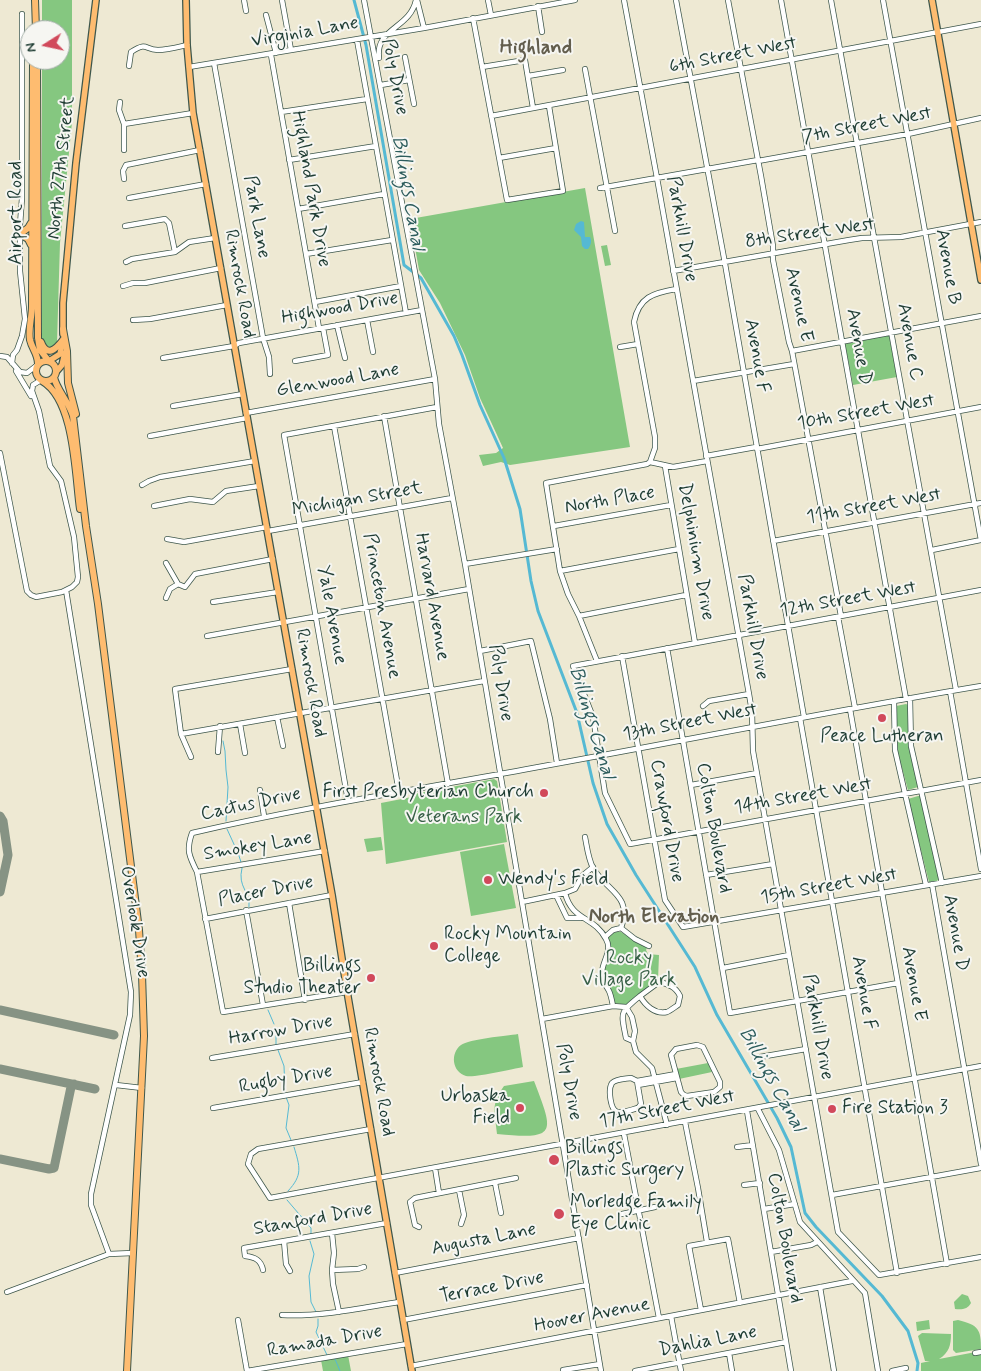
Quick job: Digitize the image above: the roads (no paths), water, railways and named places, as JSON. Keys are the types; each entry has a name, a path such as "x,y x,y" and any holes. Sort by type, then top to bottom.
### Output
{"highway":[{"path":"35,0 35,20"},
{"name":"Airport Road","path":"33,70 38,332 40,350 55,366 56,384 68,402 73,416 80,472"},
{"name":"Airport Road","path":"37,70 30,334 32,345 38,356 36,374 42,380"},
{"path":"32,222 20,234 28,239 32,246"},
{"path":"63,329 67,351 68,383 78,421 80,472 86,526 97,596 139,930 142,974 144,1036 127,1371"},
{"path":"38,332 41,343 47,350 56,349 63,340"},
{"path":"37,365 44,360 49,361"},
{"path":"42,380 51,380 55,375"},
{"path":"42,380 51,386 58,395 69,426 82,529 97,596"}],"main road":[{"name":"North 27th Street","path":"55,375 65,356 63,303 96,0"},
{"name":"Rimrock Road","path":"186,0 188,67 193,113 325,851 411,1368"},
{"path":"932,0 981,280"},
{"path":"49,361 60,354 63,340"}],"street":[{"path":"244,0 246,11"},
{"path":"282,0 291,50"},
{"name":"Poly Drive","path":"364,0 369,37 381,85 435,379 437,407 452,498 480,651 601,1371"},
{"path":"417,0 424,28"},
{"path":"378,72 378,49 382,40 409,17 417,0"},
{"path":"488,0 491,15"},
{"name":"Virginia Lane","path":"188,67 424,28 538,6 546,2 574,0"},
{"name":"Parkhill Drive","path":"624,0 739,635 749,694 753,750 838,1232 879,1275 897,1273"},
{"name":"Avenue F","path":"676,0 725,262 788,626 831,902 897,1273"},
{"name":"Avenue E","path":"728,0 840,617 866,801 948,1264"},
{"name":"Avenue D","path":"781,0 908,699 911,746 942,882"},
{"name":"Avenue C","path":"831,0 926,513 956,690"},
{"name":"Avenue B","path":"884,0 981,540"},
{"path":"538,6 542,32"},
{"path":"22,14 20,275 25,315 24,328 18,350 13,355 13,365 35,402"},
{"name":"Highland Park Drive","path":"266,15 306,254 328,355 295,362"},
{"path":"473,18 507,200 563,191 549,106"},
{"name":"6th Street West","path":"491,116 691,80 791,59 981,24"},
{"path":"138,39 140,46"},
{"path":"359,39 367,99 406,313"},
{"path":"130,66 131,52 140,46 156,50 187,45"},
{"path":"405,57 414,104"},
{"path":"482,67 525,60 533,108"},
{"name":"Park Lane","path":"214,64 263,338 269,357 270,374"},
{"path":"585,69 615,231"},
{"path":"528,76 563,70"},
{"path":"381,85 409,80"},
{"path":"281,112 367,99"},
{"path":"120,102 119,110 124,124 124,150"},
{"path":"22,107 35,107"},
{"path":"124,124 193,113"},
{"name":"7th Street West","path":"600,188 858,144 981,118"},
{"path":"289,160 376,146"},
{"path":"499,158 556,148"},
{"path":"124,178 123,171 126,165 200,150"},
{"path":"130,198 206,184"},
{"path":"298,209 384,194"},
{"path":"124,226 164,219 169,223 175,252"},
{"name":"8th Street West","path":"673,270 862,238 890,238 981,222"},
{"path":"126,262 132,259 175,252 188,242 215,238"},
{"path":"306,254 392,240"},
{"path":"123,286 133,282 145,283 221,268"},
{"path":"315,302 401,286"},
{"path":"596,661 560,571 546,483 650,462 655,437 634,322 636,310 644,300 653,294 676,289"},
{"path":"133,320 150,319 228,304"},
{"name":"Highwood Drive","path":"163,358 422,310"},
{"path":"792,351 981,316"},
{"path":"367,320 373,352"},
{"path":"337,325 345,358"},
{"path":"620,347 638,344"},
{"path":"0,355 12,352 18,346"},
{"path":"0,355 5,356 18,372 24,373 37,365"},
{"path":"693,381 794,364"},
{"name":"Glenwood Lane","path":"150,436 435,379"},
{"path":"0,453 27,591 36,597 66,590 75,585 78,577 74,537 61,481 50,466 32,389 34,385 42,380"},
{"path":"173,406 243,394"},
{"path":"334,426 437,407"},
{"name":"10th Street West","path":"650,462 673,467 757,448 981,407"},
{"name":"Harvard Avenue","path":"384,416 448,784"},
{"name":"Yale Avenue","path":"334,426 284,435 348,801"},
{"name":"Princeton Avenue","path":"334,426 399,792"},
{"path":"142,485 160,477 255,461"},
{"name":"Delphinium Drive","path":"665,466 695,643"},
{"path":"154,506 190,499 209,503 226,491 260,486"},
{"name":"Michigan Street","path":"167,540 184,542 300,525 452,498"},
{"name":"11th Street West","path":"773,541 981,503"},
{"name":"North Place","path":"554,526 671,505"},
{"path":"932,550 981,540"},
{"path":"465,564 557,549"},
{"path":"560,571 679,550"},
{"path":"166,563 178,584 185,587 196,574 273,559"},
{"path":"166,598 170,589 178,584"},
{"path":"207,636 469,589"},
{"name":"Overlook Drive","path":"66,590 131,992 130,1015 90,1204 109,1254"},
{"name":"12th Street West","path":"598,755 593,718 573,666 981,590"},
{"path":"213,602 278,592"},
{"path":"579,616 686,595"},
{"path":"480,651 531,641 550,719 558,763"},
{"name":"Colton Boulevard","path":"667,648 730,1014 798,1001"},
{"name":"Crawford Drive","path":"622,656 665,900 683,927"},
{"path":"192,757 181,734 175,690 292,669"},
{"path":"181,734 484,681"},
{"name":"13th Street West","path":"317,807 752,726 981,686"},
{"path":"950,691 981,869"},
{"path":"703,706 709,701 749,694"},
{"name":"Avenue D","path":"894,701 894,742 926,885"},
{"path":"277,718 284,746"},
{"path":"240,724 245,753"},
{"path":"218,752 220,726"},
{"name":"14th Street West","path":"598,755 605,793 630,844 981,780"},
{"path":"691,784 757,773"},
{"path":"260,790 264,816"},
{"name":"Cactus Drive","path":"197,872 190,858 188,846 192,833 264,816 317,807"},
{"path":"585,837 593,867 624,905 624,918 620,928"},
{"name":"Smokey Lane","path":"197,872 325,851"},
{"path":"706,875 773,864"},
{"path":"522,902 565,894 575,889 582,876 593,867"},
{"path":"197,872 223,1012 347,992"},
{"name":"15th Street West","path":"683,927 981,876"},
{"name":"Avenue D","path":"932,884 981,1164"},
{"path":"565,894 572,910 592,923 605,937 608,950 602,978 610,992 613,1006"},
{"name":"Placer Drive","path":"205,919 332,895"},
{"path":"556,895 567,918 587,919"},
{"path":"289,902 305,1000"},
{"path":"246,910 263,1005"},
{"path":"605,937 613,930 620,928"},
{"path":"620,928 649,946"},
{"path":"723,968 789,956"},
{"path":"633,1042 626,1038 622,1019 622,1013 626,1008 640,996 659,982 668,984 680,996 678,1005 666,1012 652,1010 643,1002 640,996"},
{"path":"798,1001 898,983"},
{"path":"542,1019 613,1006 626,1008 632,1017 633,1042 636,1052 652,1068 667,1125"},
{"name":"Harrow Drive","path":"212,1058 355,1034"},
{"path":"701,1046 704,1047 716,1073 720,1082 720,1088 714,1092 684,1095 681,1092 676,1076 671,1055 672,1051 676,1048 701,1046"},
{"path":"760,1056 806,1049"},
{"name":"17th Street West","path":"371,1128 254,1151 249,1156 248,1164 270,1198 624,1134 981,1066"},
{"path":"638,1083 642,1104 638,1108 619,1112 615,1111 610,1088 612,1083 617,1080 631,1078 638,1083 676,1076"},
{"name":"Rugby Drive","path":"214,1108 363,1082"},
{"path":"116,1084 142,1088"},
{"path":"758,1108 779,1150 800,1222 865,1293 878,1371"},
{"name":"Colton Boulevard","path":"747,1111 791,1371"},
{"path":"685,1122 707,1242"},
{"path":"624,1134 659,1318"},
{"path":"738,1147 753,1145"},
{"path":"435,1168 439,1193"},
{"path":"832,1196 981,1168"},
{"path":"419,1227 413,1221 410,1202 415,1198 516,1178"},
{"path":"495,1183 501,1213"},
{"path":"744,1185 760,1183"},
{"path":"459,1190 464,1215 461,1224"},
{"path":"764,1209 795,1204"},
{"path":"622,1214 655,1207"},
{"name":"Stanford Drive","path":"263,1270 258,1260 246,1256 244,1248 388,1222"},
{"path":"332,1233 334,1253 333,1284 339,1312"},
{"name":"Augusta Lane","path":"395,1273 579,1238"},
{"path":"701,1310 689,1246 707,1242 728,1239 740,1303"},
{"path":"284,1241 286,1264 290,1271"},
{"path":"772,1252 811,1245 817,1242"},
{"path":"7,1292 109,1254 133,1253"},
{"path":"897,1273 981,1257"},
{"path":"332,1270 351,1270 364,1267"},
{"name":"Hoover Avenue","path":"411,1368 852,1281"},
{"name":"Terrace Drive","path":"403,1320 587,1286"},
{"path":"820,1287 834,1371"},
{"path":"282,1315 311,1315 339,1312 399,1302"},
{"path":"671,1316 681,1371"},
{"path":"238,1320 247,1371"},
{"name":"Dahlia Lane","path":"635,1371 786,1342"},
{"name":"Ramada Drive","path":"247,1371 407,1344"},
{"path":"975,1353 981,1352"},
{"path":"729,1353 732,1371"},
{"path":"563,1370 600,1364"},
{"path":"892,1371 906,1368"}],"water":[{"path":"581,221 584,222 585,237 591,238 588,249 582,246 581,237 574,230 576,224"}],"waterway":[{"name":"Billings Canal","path":"354,0 366,45 404,265 421,278 454,336 480,405 504,458 520,509 531,581 538,611 577,713 593,783 607,824 636,875 695,967 717,1015 777,1118 791,1147 805,1213 882,1296 908,1331 918,1363 917,1371"},
{"path":"223,741 228,787 226,821"},
{"path":"227,829 241,862"},
{"path":"242,868 241,880 248,897 249,907"},
{"path":"268,1010 274,1024"},
{"path":"276,1029 276,1045"},
{"path":"278,1050 284,1066 285,1092"},
{"path":"286,1097 289,1105 286,1128 291,1140"},
{"path":"288,1191 296,1180 299,1170 294,1147"},
{"path":"287,1200 311,1228 311,1234"},
{"path":"310,1241 314,1254 309,1276 311,1302 316,1312"},
{"path":"318,1319 316,1332 327,1355"},
{"path":"335,1359 340,1371"}],"place":[{"name":"Peace Lutheran","path":"882,718"},
{"name":"First Presbyterian Church","path":"544,793"},
{"name":"Wendy's Field","path":"488,880"},
{"name":"Rocky Mountain College","path":"434,946"},
{"name":"Billings Studio Theater","path":"371,978"},
{"name":"Urbaska Field","path":"520,1108"},
{"name":"Fire Station 3","path":"832,1109"},
{"name":"Billings Plastic Surgery","path":"554,1160"},
{"name":"Morledge Family Eye Clinic","path":"559,1214"}],"district":[{"name":"Highland","path":"536,49"},
{"name":"North Elevation","path":"654,918"}],"park label":[{"name":"Veterans Park","path":"464,818"},
{"name":"Rocky Village Park","path":"629,970"}]}
